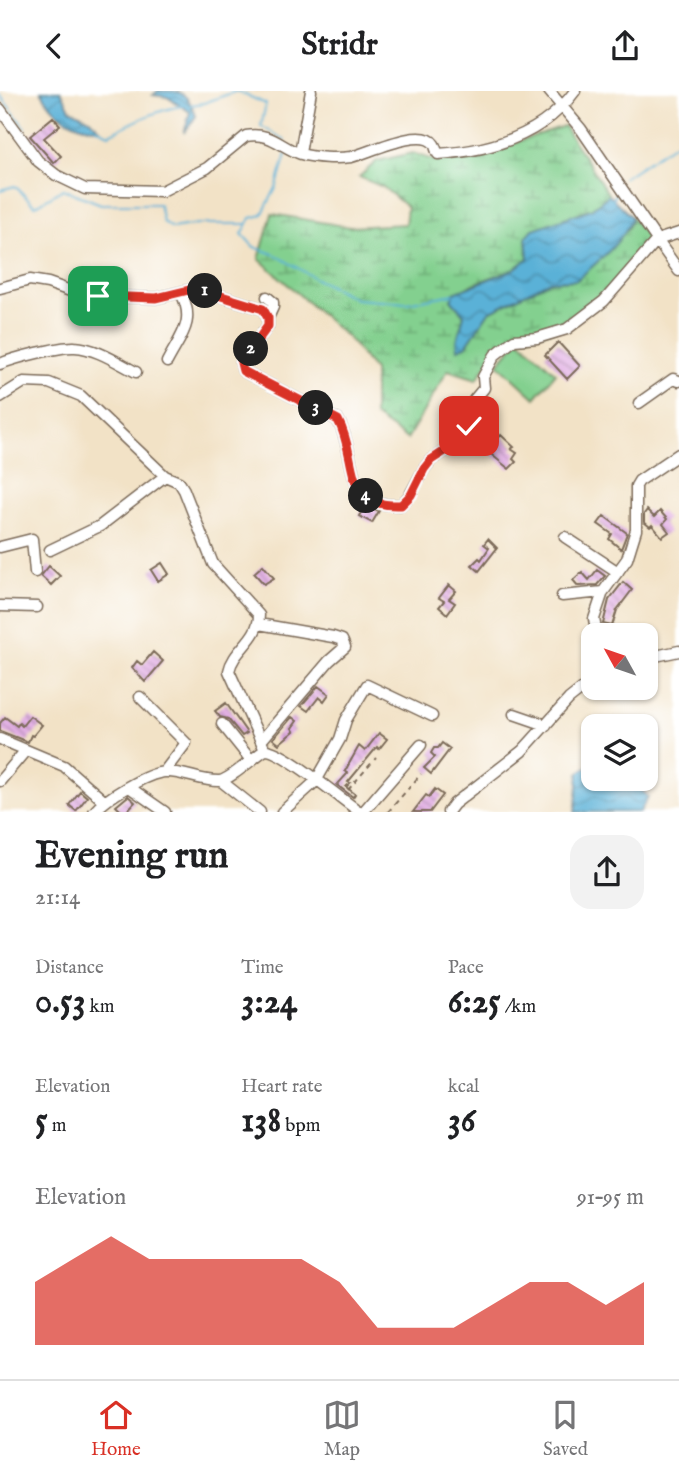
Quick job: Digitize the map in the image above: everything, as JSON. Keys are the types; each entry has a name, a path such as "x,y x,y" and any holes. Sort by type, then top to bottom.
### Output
{"street":[{"path":"300,153 311,91"},
{"path":"549,91 564,106 679,271"},
{"path":"0,111 38,161 64,180 85,189 162,191 207,168 246,135 267,136 300,153 347,158 407,139 431,142 438,154 470,151 526,135 564,106 575,91"},
{"path":"267,297 273,302 268,326 241,363 243,371 338,420 350,454 354,481 363,495 384,506 401,505 411,495 431,460 459,442 469,426 474,400 484,388 483,377 495,355 514,340 537,338 567,329 604,301 657,240 679,233"},
{"path":"0,288 30,280 79,294 156,298 202,290 263,309 268,318"},
{"path":"167,362 189,315 181,293"},
{"path":"0,364 75,347 96,353 136,372"},
{"path":"639,403 673,379 679,381"},
{"path":"0,397 24,382 49,383 81,396 165,476 178,482 184,490 213,564 259,615 259,624 243,649 230,662 229,671 263,745 288,758 358,811 421,745"},
{"path":"595,623 603,592 626,559 636,530 636,485 679,454"},
{"path":"50,551 100,526 165,476"},
{"path":"565,537 618,572"},
{"path":"0,547 32,539 35,572"},
{"path":"562,596 603,592"},
{"path":"0,606 37,607"},
{"path":"220,781 250,759 329,661 345,647 342,640 333,637 259,624"},
{"path":"658,655 679,651"},
{"path":"282,812 316,781 340,739 346,720 367,685 432,716"},
{"path":"448,812 454,804 522,751 581,690"},
{"path":"94,812 104,801 163,772 186,743 140,697"},
{"path":"514,714 546,725"},
{"path":"222,724 250,759"},
{"path":"0,739 64,766 104,801"},
{"path":"0,781 26,750"},
{"path":"163,772 220,781 260,812"},
{"path":"129,787 165,812"}],"path":[{"path":"341,799 376,758"},
{"path":"388,812 421,774"}],"green space":[{"path":"564,126 609,195 591,209 533,229 526,237 528,258 514,269 471,285 451,299 464,315 457,341 466,346 489,312 550,281 577,280 628,228 632,217 649,240 610,287 574,320 556,329 500,343 477,379 448,370 407,439 374,416 374,370 349,339 259,259 272,214 350,227 405,224 407,207 383,187 359,177 377,161 413,153 436,161 469,158"},
{"path":"519,339 556,373 535,398 498,364"}],"water":[{"path":"41,91 61,91 70,109 90,119 99,128 72,123 51,106"},
{"path":"158,91 179,93 190,102 196,116 184,133 190,112 167,97 153,95"},
{"path":"609,195 632,217 622,236 608,252 577,280 550,281 489,312 466,346 458,349 457,341 464,315 451,299 454,293 514,269 528,258 526,237 533,229 591,209"},
{"path":"581,771 581,791 642,791 648,797 640,812 575,812"}],"building":[{"path":"53,117 60,125 44,138 61,156 54,163 30,136"},
{"path":"558,342 580,366 567,379 545,355"},
{"path":"501,435 517,453 513,459 516,462 509,469 487,451"},
{"path":"365,505 379,511 372,523 359,516"},
{"path":"647,510 654,517 660,511 667,519 663,524 669,532 662,537 652,525 650,527 644,522"},
{"path":"604,516 627,533 621,549 609,539 612,534 598,524"},
{"path":"488,539 497,548 479,571 472,565 479,558 481,560 489,548 484,544"},
{"path":"162,563 169,574 158,581 151,570"},
{"path":"263,565 274,578 264,584 254,573"},
{"path":"49,566 60,576 51,585 41,576"},
{"path":"597,570 605,576 597,585 578,586 573,580 582,572 589,580"},
{"path":"623,582 632,590 617,610 613,623 603,623 609,600"},
{"path":"449,585 456,591 449,599 455,603 447,614 439,607 444,601 439,598"},
{"path":"153,652 163,661 145,682 132,668 137,661 142,665"},
{"path":"318,686 329,694 324,701 319,697 308,711 301,706"},
{"path":"226,703 247,733 242,736 228,719 220,717 215,711"},
{"path":"30,716 42,725 31,735 28,742 0,731 0,723 5,717 17,726 19,723 22,726"},
{"path":"292,717 297,721 292,728 294,731 279,744 273,739"},
{"path":"379,733 387,739 348,782 350,783 346,787 355,794 353,797 337,785 348,773 345,771 359,746 365,751"},
{"path":"442,743 450,749 431,774 424,768 435,757 431,753 434,748 438,748"},
{"path":"435,789 443,795 430,812 413,812 426,795 429,797"},
{"path":"80,791 87,797 76,811 69,805"},
{"path":"128,796 135,802 126,812 122,812 116,806"}],"waterway":[{"path":"191,105 237,91 266,104 261,126 285,140"},
{"path":"0,95 25,128"},
{"path":"96,128 109,134 135,121 182,106"},
{"path":"623,178 679,141"},
{"path":"286,154 277,186 262,215 251,218 242,234 254,247 276,255 356,299 407,303 453,294"},
{"path":"0,190 15,186 35,206 63,189 101,204 159,204 163,222 172,228 198,224 246,224"},
{"path":"613,200 616,193"}],"route":[{"path":"98,296 156,298 189,290 202,290 263,309 268,318 268,326 241,363 243,371 338,420 350,454 354,481 363,495 384,506 401,505 411,495 416,481 431,460 459,442 469,426"}]}
